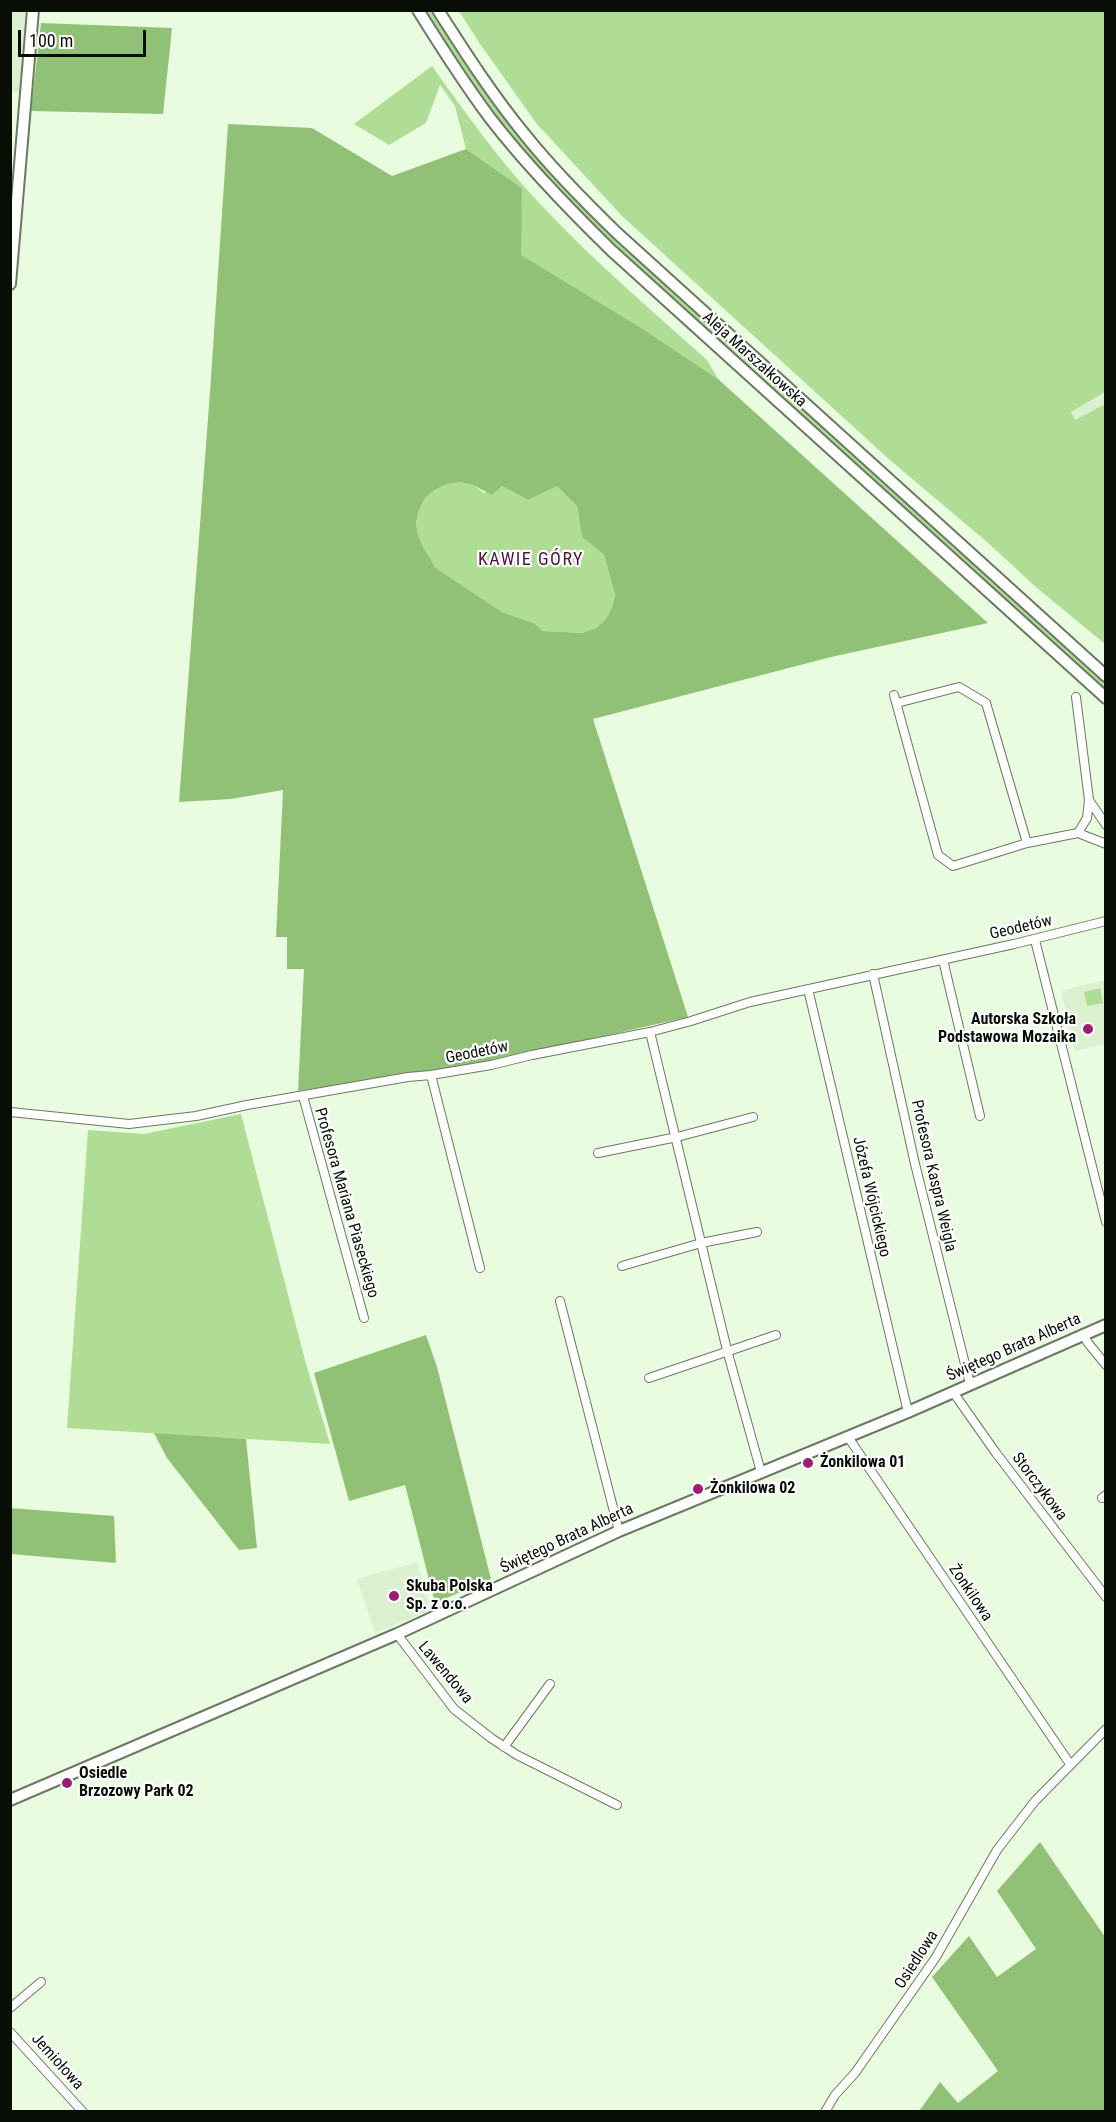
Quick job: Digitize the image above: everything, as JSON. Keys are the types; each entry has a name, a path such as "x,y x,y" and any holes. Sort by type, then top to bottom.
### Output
{"main road":[{"path":"10,284 33,10"},
{"name":"Aleja Marszałkowska","path":"418,10 465,84 492,120 538,176 570,210 612,251 1106,699"},
{"name":"Aleja Marszałkowska","path":"438,10 479,74 507,112 571,188 594,211 634,250 1106,676"},
{"name":"Świętego Brata Alberta","path":"10,1800 397,1634 619,1531 908,1412 1106,1325"}],"street":[{"path":"1027,843 986,702 959,687 895,699 938,855 953,866 1027,843 1078,833 1106,844"},
{"path":"1076,697 1089,800 1086,818 1078,833"},
{"path":"1089,800 1106,825"},
{"name":"Geodetów","path":"10,1112 129,1124 145,1123 196,1116 408,1077 491,1065 650,1032 750,1002 1035,940 1106,921"},
{"path":"1035,940 1106,1222"},
{"path":"943,960 981,1116"},
{"name":"Profesora Kaspra Weigla","path":"873,974 915,1164 970,1384"},
{"name":"Józefa Wójcickiego","path":"808,989 908,1412"},
{"path":"650,1032 727,1350 761,1472"},
{"path":"430,1075 480,1268"},
{"name":"Profesora Mariana Piaseckiego","path":"303,1096 364,1318"},
{"path":"598,1153 676,1137 753,1117"},
{"path":"622,1266 701,1243 757,1232"},
{"path":"560,1301 619,1531"},
{"path":"1083,1334 1106,1365"},
{"path":"649,1378 776,1335"},
{"name":"Storczykowa","path":"953,1392 996,1453 1106,1597"},
{"name":"Żonkilowa","path":"848,1437 1070,1764"},
{"name":"Lawendowa","path":"397,1634 454,1709 517,1755 617,1805"},
{"path":"504,1746 550,1684"},
{"name":"Osiedlowa","path":"825,2112 936,1957 997,1850 1022,1816 1106,1729"},
{"path":"10,2008 41,1982"},
{"name":"Jemiołowa","path":"10,2032 83,2112"}],"shaded area":[{"path":"11,11 33,11 27,93 11,92"},
{"path":"1105,392 1105,404 1075,420 1071,411"},
{"name":"Autorska Szkoła Podstawowa Mozaika","path":"1105,980 1105,1044 1075,1051 1061,991"},
{"path":"417,1562 431,1610 375,1633 357,1579"}],"green space":[{"path":"423,11 432,11 492,100 594,218 1105,683 1104,691 629,261 546,178 507,132 468,81"},
{"path":"459,11 1105,11 1105,392 1071,412 1075,420 1105,404 1105,644 891,461 622,216 536,123"},
{"path":"41,23 172,28 163,114 31,111"},
{"path":"432,66 484,138 528,190 603,266 707,360 718,379 643,329 520,255 522,188 466,149 455,106 440,85 426,123 389,145 354,124"},
{"path":"228,124 312,128 392,176 466,149 522,188 521,255 643,329 718,379 988,623 831,657 593,719 688,1017 494,1061 298,1091 304,969 287,969 287,937 276,937 283,790 231,799 179,802","holes":["460,482 473,485 492,495 502,486 528,500 557,486 577,506 582,537 604,555 615,595 606,619 596,628 582,633 543,631 534,623 502,612 436,568 418,535 416,523 419,510 425,498 447,484"]},
{"path":"460,482 473,485 484,493 502,486 528,500 557,485 577,506 582,537 604,555 615,595 606,619 596,628 582,633 543,631 534,623 502,612 436,568 418,535 416,523 419,510 425,498 435,490 447,484"},
{"path":"1100,988 1103,1003 1087,1006 1084,992"},
{"path":"241,1114 306,1364 330,1444 67,1428 88,1130 144,1134"},
{"path":"426,1335 437,1367 491,1579 435,1603 405,1485 349,1501 314,1373"},
{"path":"154,1433 246,1439 257,1548 239,1550 167,1458"},
{"path":"10,1508 114,1516 116,1563 11,1554"},
{"path":"1040,1842 1105,1937 1105,2111 919,2111 940,2082 958,2103 998,2071 932,1977 969,1936 997,1977 1036,1949 997,1891"}],"place":[{"name":"Autorska Szkoła Podstawowa Mozaika","path":"1088,1029"},
{"name":"Żonkilowa 01","path":"808,1463"},
{"name":"Żonkilowa 02","path":"698,1489"},
{"name":"Skuba Polska Sp. z o.o.","path":"394,1596"},
{"name":"Osiedle Brzozowy Park 02","path":"67,1783"}],"district":[{"name":"KAWIE GÓRY","path":"531,560"}]}
